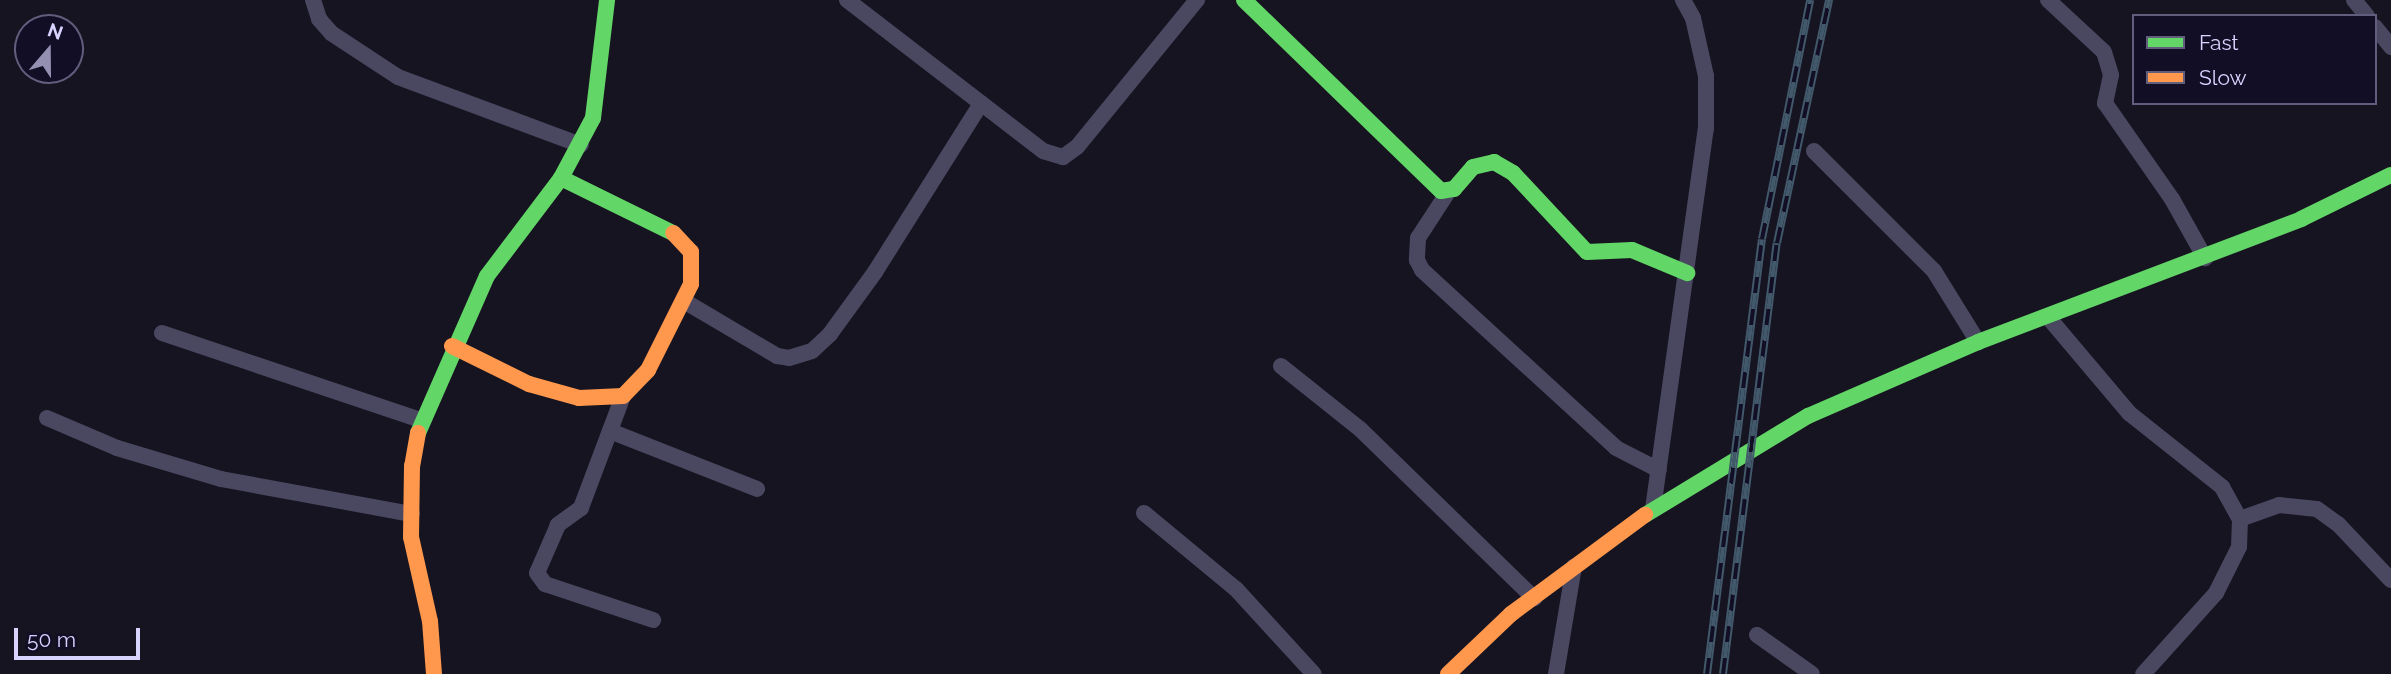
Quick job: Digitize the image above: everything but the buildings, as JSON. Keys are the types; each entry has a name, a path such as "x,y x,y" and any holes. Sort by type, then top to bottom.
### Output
{"street":[{"path":"313,0 318,19 331,33 398,76 581,145"},
{"path":"434,674 430,621 415,566 412,514 411,466 420,420 452,346 501,254 561,178 581,145 593,118 607,0"},
{"path":"848,0 1043,151 1063,157 1077,147 1197,0"},
{"path":"1244,0 1435,186 1448,192"},
{"path":"1653,509 1708,103 1699,42 1683,0"},
{"path":"2048,0 2104,52 2111,75 2105,103 2172,199 2205,258"},
{"path":"2354,0 2365,14"},
{"path":"2377,30 2391,47"},
{"path":"684,301 777,356 789,358 812,351 830,334 875,272 981,104"},
{"path":"1814,150 1934,271 1979,342"},
{"path":"1659,470 1616,448 1422,270 1417,260 1418,238 1448,192 1473,167 1494,162 1513,173 1587,253 1632,250 1687,273"},
{"path":"1448,674 1534,598 1653,509 1808,416 1979,342 2205,258 2301,219 2391,175"},
{"path":"561,178 684,239 694,268 684,301 648,370 623,396 581,509 554,531 538,580 653,621"},
{"path":"2048,317 2129,413 2222,487 2240,519 2239,547 2216,593 2143,674"},
{"path":"162,333 420,420"},
{"path":"452,346 558,393 606,400 623,396"},
{"path":"1281,366 1360,429 1534,598"},
{"path":"47,418 117,448 221,479 412,514"},
{"path":"610,431 757,489"},
{"path":"2240,519 2279,505 2298,503 2316,509 2338,524 2391,579"},
{"path":"1144,513 1236,589 1314,674"},
{"path":"1556,674 1574,567"},
{"path":"1757,635 1812,674"}],"railway":[{"path":"1707,674 1762,239 1810,0"},
{"path":"1723,674 1777,243 1829,0"}],"traffic: fast":[{"path":"418,433 487,276 561,178 593,118 607,0"},
{"path":"1244,0 1441,191 1454,189 1473,167 1494,162 1513,173 1587,252 1632,250 1687,273"},
{"path":"1645,515 1808,416 1978,342 2301,219 2391,175"},
{"path":"561,178 673,233"}],"traffic: slow":[{"path":"452,346 529,384 579,398 623,396 648,370 691,284 691,252 673,233"},
{"path":"418,433 412,466 411,537 430,621 434,674"},
{"path":"1448,674 1511,614 1645,515"}]}
